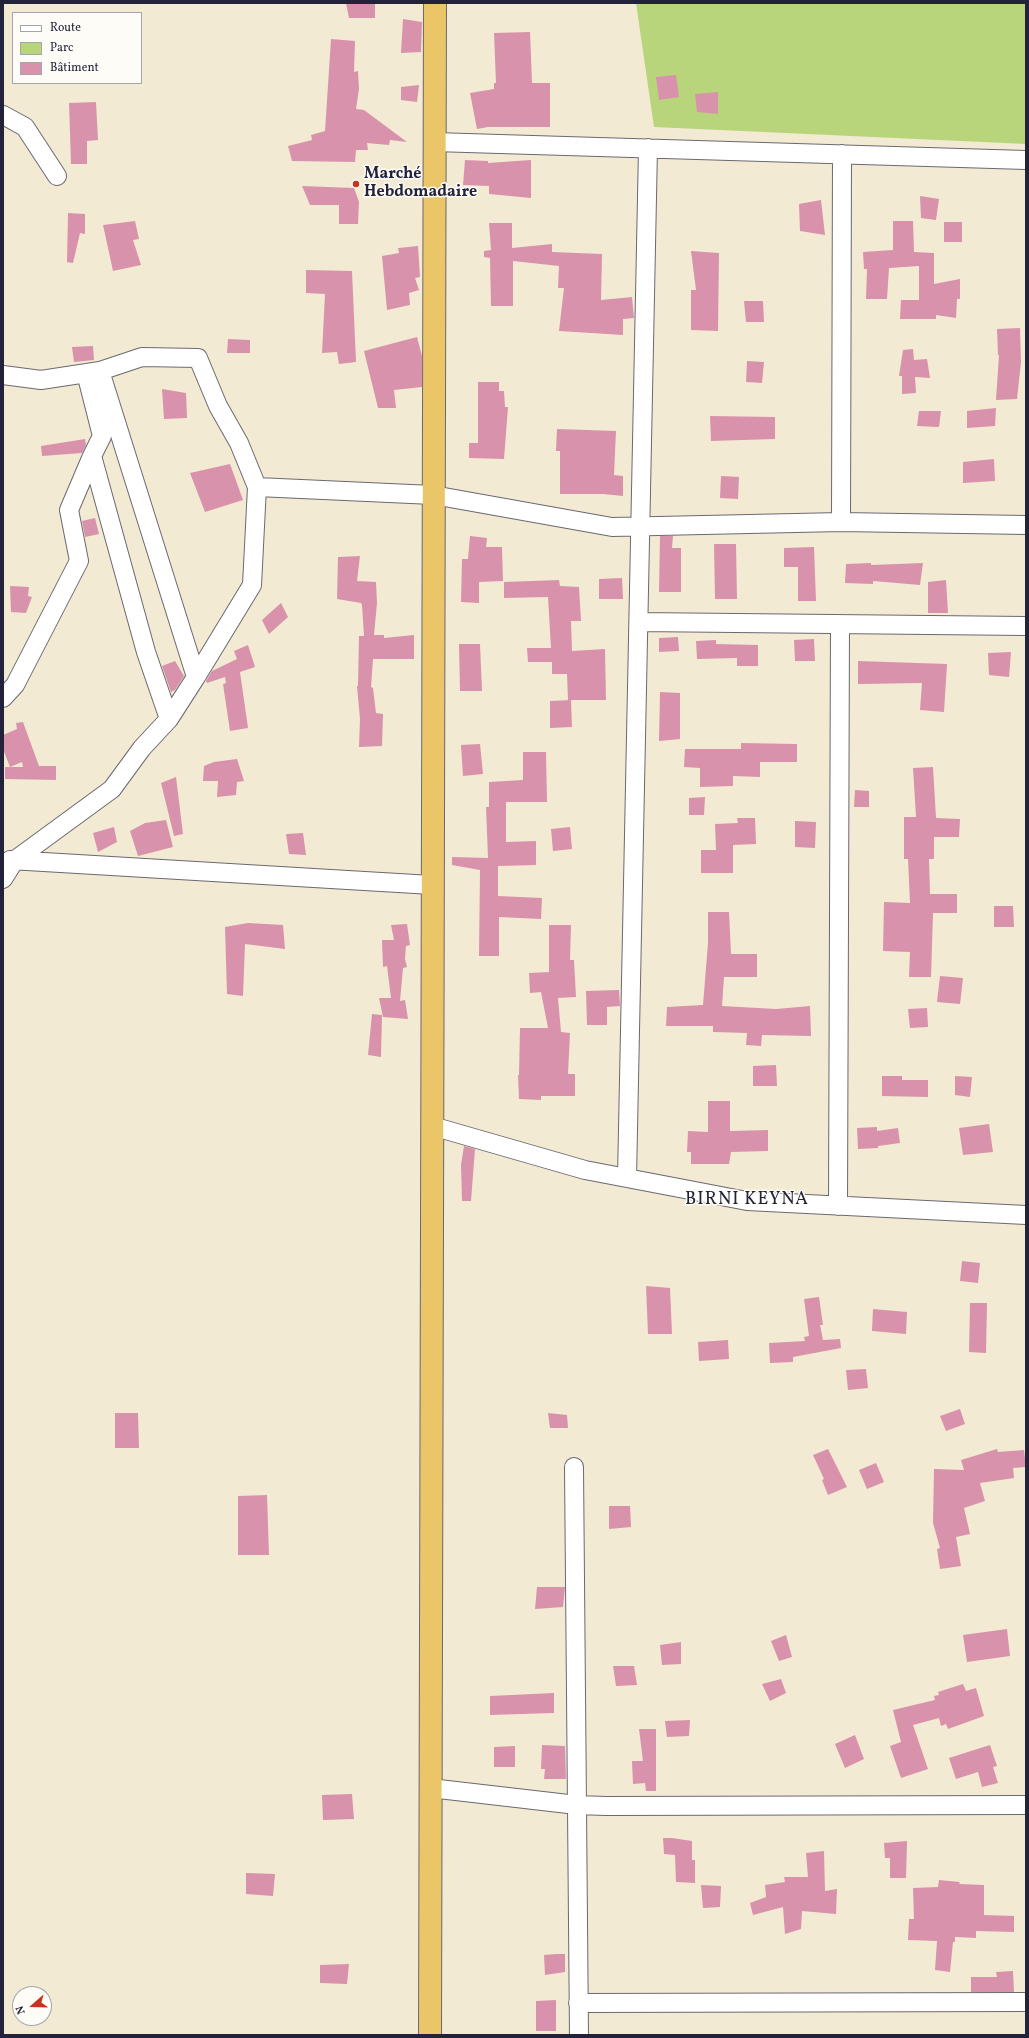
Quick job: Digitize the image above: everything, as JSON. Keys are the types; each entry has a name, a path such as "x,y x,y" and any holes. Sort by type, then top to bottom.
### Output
{"highway":[{"path":"430,2035 434,3"}],"street":[{"path":"3,116 25,127 57,176"},
{"path":"434,142 1026,160"},
{"path":"627,1178 648,148"},
{"path":"841,522 842,154"},
{"path":"3,375 41,380 93,372 142,357 198,358 218,406 239,443 257,487 252,585 169,719 142,748 112,789 9,860 3,879"},
{"path":"3,698 15,685 57,601 79,561 70,510 92,456 102,436 93,372"},
{"path":"93,372 196,677"},
{"path":"92,456 146,652 169,719"},
{"path":"257,487 433,495 612,527 841,522 1026,525"},
{"path":"638,622 1026,626"},
{"path":"838,1206 840,625"},
{"path":"9,860 432,885"},
{"path":"432,1126 585,1170 746,1201 1026,1215"},
{"path":"574,1467 579,2035"},
{"path":"430,1788 577,1805 1026,1805"},
{"path":"578,2003 1026,2002"}],"green space":[{"path":"636,3 1026,3 1026,144 654,127"}],"building":[{"path":"346,3 375,3 375,18 349,18"},
{"path":"403,19 422,22 421,52 401,53"},
{"path":"530,32 532,83 550,83 550,127 488,127 477,129 470,93 494,89 494,83 496,83 494,33"},
{"path":"331,39 355,41 354,72 358,71 359,89 356,109 364,110 407,142 390,140 389,145 367,143 368,150 356,150 355,162 292,161 288,146 312,140 311,135 325,131"},
{"path":"676,75 679,97 659,100 656,77"},
{"path":"419,85 417,102 401,100 401,87"},
{"path":"718,92 718,114 697,112 695,94"},
{"path":"96,102 98,140 87,141 87,164 71,164 69,103"},
{"path":"465,160 488,161 488,163 531,160 531,198 489,194 489,186 463,185"},
{"path":"302,186 354,188 359,202 358,224 339,224 339,205 310,205"},
{"path":"920,196 939,199 936,220 921,218"},
{"path":"821,200 825,235 800,231 799,204"},
{"path":"68,213 85,214 85,234 80,233 73,263 67,262"},
{"path":"135,221 139,239 133,240 141,265 113,271 103,225"},
{"path":"893,221 913,221 914,252 934,253 934,284 960,279 960,299 957,299 956,318 936,315 936,319 900,319 901,300 919,300 919,266 889,268 887,299 866,299 867,269 864,269 863,252 893,250"},
{"path":"944,222 962,222 962,242 944,242"},
{"path":"489,223 512,223 512,248 552,244 552,252 602,254 601,300 632,297 634,318 623,319 623,335 559,331 564,288 558,288 559,266 513,261 513,306 491,306 490,258 484,257 484,251 491,250"},
{"path":"418,246 420,277 415,278 419,290 409,293 410,305 387,310 382,256 399,253 398,248"},
{"path":"691,251 719,253 718,331 691,330 691,290 696,290"},
{"path":"306,270 352,271 356,362 339,364 337,352 322,353 325,294 306,293"},
{"path":"744,301 763,301 764,322 746,322"},
{"path":"1020,328 1021,362 1017,399 996,400 999,355 997,329"},
{"path":"417,337 422,356 422,387 394,390 396,408 378,408 364,351"},
{"path":"228,339 250,340 250,353 227,353"},
{"path":"93,346 94,360 74,362 72,347"},
{"path":"913,349 914,360 927,359 930,378 915,377 916,393 902,394 902,376 899,376 903,350"},
{"path":"747,361 764,362 762,383 746,382"},
{"path":"478,382 499,382 499,391 504,391 505,407 508,407 504,459 469,458 469,443 478,443"},
{"path":"162,389 186,393 187,418 164,419"},
{"path":"996,408 995,426 967,428 967,411"},
{"path":"919,411 941,411 939,427 917,426"},
{"path":"710,416 775,417 775,439 711,441"},
{"path":"557,429 616,431 614,475 623,476 623,496 603,494 560,494 560,451 556,451"},
{"path":"85,439 86,445 82,453 42,456 41,446"},
{"path":"994,459 995,481 963,483 963,462"},
{"path":"230,464 243,500 205,512 190,473"},
{"path":"721,476 739,477 738,499 720,498"},
{"path":"95,518 99,534 85,537 82,521"},
{"path":"470,536 487,538 486,547 502,547 503,581 479,582 479,603 461,602 462,559 468,559"},
{"path":"660,536 673,536 672,548 681,548 681,592 659,592"},
{"path":"714,544 736,544 737,599 715,599"},
{"path":"814,547 816,601 798,601 798,567 784,567 784,548"},
{"path":"360,556 357,581 376,582 377,603 374,635 384,635 384,638 414,635 414,659 373,659 371,687 373,688 376,713 383,714 382,746 359,747 360,719 357,686 359,636 364,636 362,605 361,603 337,599 338,557"},
{"path":"871,563 871,565 923,563 920,585 873,581 873,584 845,583 846,564"},
{"path":"622,578 623,599 599,599 599,579"},
{"path":"559,580 560,586 579,587 581,621 571,621 572,651 605,649 606,700 568,700 567,674 552,674 552,662 528,662 527,648 551,648 548,597 504,598 504,582"},
{"path":"946,580 948,613 928,613 928,582"},
{"path":"10,586 29,587 28,596 32,597 26,613 11,612"},
{"path":"281,603 288,617 269,634 262,620"},
{"path":"678,637 679,651 659,652 659,638"},
{"path":"814,639 815,661 795,661 794,640"},
{"path":"716,640 716,644 758,645 758,666 737,666 737,658 697,659 696,641"},
{"path":"459,644 480,644 482,691 460,691"},
{"path":"248,645 255,667 240,672 248,728 230,731 223,684 226,683 225,677 207,683 206,681 212,671 237,659 234,651"},
{"path":"1011,652 1009,677 989,675 988,653"},
{"path":"175,661 184,676 175,690 171,692 162,666"},
{"path":"858,661 947,664 944,712 920,710 922,683 858,684"},
{"path":"660,692 680,693 680,739 659,741"},
{"path":"571,700 572,727 550,728 550,701"},
{"path":"23,722 39,766 56,766 56,780 5,779 5,767 10,767 3,749 3,735 17,729 16,723","holes":["22,762 23,767 10,767"]},
{"path":"741,743 797,744 797,762 760,762 760,777 733,776 733,786 700,787 700,768 684,767 685,749 741,749"},
{"path":"480,744 483,774 463,776 461,745"},
{"path":"523,752 546,752 547,802 506,802 506,842 536,841 536,865 498,866 498,896 542,898 541,919 499,917 499,956 479,956 480,870 452,865 452,857 488,858 486,807 489,807 489,782 523,780"},
{"path":"237,759 244,781 237,782 236,795 217,797 218,781 203,781 204,766 214,762"},
{"path":"933,767 936,818 960,819 959,837 934,837 934,859 929,859 930,894 957,894 957,913 933,913 931,977 909,977 910,952 883,951 884,902 910,903 908,859 904,859 904,817 916,817 913,768"},
{"path":"176,777 183,834 174,836 161,783"},
{"path":"855,790 869,791 869,807 854,807"},
{"path":"705,797 704,815 689,815 689,798"},
{"path":"737,818 755,818 756,844 733,845 733,873 701,873 701,850 716,850 715,824 738,823"},
{"path":"166,820 173,847 138,856 130,831 145,823"},
{"path":"795,821 816,822 815,848 795,847"},
{"path":"114,827 117,842 98,852 93,833"},
{"path":"570,827 572,849 553,851 551,829"},
{"path":"303,833 306,855 289,854 286,834"},
{"path":"994,906 1013,906 1014,927 994,927"},
{"path":"708,912 729,912 731,954 757,954 757,977 724,977 722,1006 776,1009 810,1006 811,1036 762,1035 761,1046 746,1045 747,1033 713,1032 713,1026 666,1026 667,1007 703,1005 708,943"},
{"path":"248,923 283,925 285,949 245,944 243,996 227,994 225,927"},
{"path":"407,924 410,945 406,946 405,959 407,967 403,968 400,1001 405,1000 408,1019 383,1017 379,998 391,998 387,966 383,967 382,940 394,940 391,925"},
{"path":"549,925 571,925 570,960 574,960 576,997 558,998 561,1032 570,1033 568,1074 575,1074 575,1096 541,1096 541,1100 519,1099 518,1075 520,1028 548,1028 541,992 530,993 529,973 549,972"},
{"path":"940,976 963,978 960,1004 937,1002"},
{"path":"619,990 620,1006 607,1007 607,1025 587,1025 586,991"},
{"path":"927,1008 928,1027 910,1028 908,1009"},
{"path":"372,1014 382,1015 381,1057 368,1055"},
{"path":"776,1065 777,1086 753,1086 753,1066"},
{"path":"882,1076 902,1076 902,1080 928,1080 928,1097 882,1096"},
{"path":"955,1076 972,1077 970,1097 955,1095"},
{"path":"708,1101 730,1101 730,1131 768,1130 768,1151 731,1152 729,1164 691,1164 691,1152 687,1152 688,1131 708,1132"},
{"path":"989,1124 993,1152 963,1155 959,1128"},
{"path":"877,1127 877,1131 898,1128 900,1143 878,1146 878,1148 858,1149 857,1128"},
{"path":"464,1146 475,1149 471,1201 462,1201 461,1165"},
{"path":"962,1261 980,1263 978,1283 960,1281"},
{"path":"646,1286 670,1288 672,1334 648,1334"},
{"path":"819,1297 823,1325 820,1325 823,1340 840,1339 841,1348 793,1357 793,1362 770,1363 769,1343 805,1341 804,1337 809,1336 804,1299"},
{"path":"970,1303 987,1303 986,1353 969,1352"},
{"path":"873,1309 907,1312 906,1334 872,1331"},
{"path":"728,1340 729,1359 699,1361 698,1342"},
{"path":"866,1369 868,1388 848,1390 846,1370"},
{"path":"960,1409 965,1424 946,1431 940,1416"},
{"path":"115,1413 138,1413 139,1448 115,1448"},
{"path":"548,1413 567,1415 568,1428 550,1428"},
{"path":"828,1449 847,1487 828,1495 822,1480 824,1479 813,1455"},
{"path":"997,1449 998,1452 1024,1450 1026,1467 1013,1468 1014,1478 980,1483 985,1501 964,1508 970,1534 956,1537 961,1566 940,1569 937,1549 940,1548 933,1523 934,1469 964,1470 961,1460"},
{"path":"876,1463 884,1482 867,1489 859,1470"},
{"path":"267,1495 269,1555 238,1555 238,1496"},
{"path":"609,1506 630,1506 631,1527 609,1529"},
{"path":"537,1587 565,1587 563,1607 535,1609"},
{"path":"1007,1629 1010,1656 967,1662 963,1635"},
{"path":"786,1635 792,1657 779,1661 771,1641"},
{"path":"681,1642 681,1664 662,1665 660,1645"},
{"path":"613,1666 634,1666 637,1685 616,1686"},
{"path":"781,1679 786,1693 770,1701 762,1684"},
{"path":"963,1684 966,1691 976,1688 984,1716 948,1729 946,1724 941,1726 939,1718 913,1725 928,1769 901,1778 890,1746 901,1742 893,1710 935,1700 934,1696 939,1695 938,1692"},
{"path":"554,1693 554,1713 490,1715 490,1696"},
{"path":"690,1720 689,1736 667,1737 665,1721"},
{"path":"639,1729 656,1729 656,1791 646,1791 645,1783 633,1784 632,1761 643,1761"},
{"path":"855,1735 864,1759 845,1768 835,1744"},
{"path":"542,1745 565,1746 566,1779 544,1779 545,1769 541,1769"},
{"path":"990,1745 997,1766 993,1767 998,1783 982,1787 978,1772 956,1779 949,1758"},
{"path":"515,1746 515,1767 494,1767 494,1747"},
{"path":"352,1794 354,1819 323,1820 322,1795"},
{"path":"663,1838 692,1841 692,1860 695,1860 695,1883 676,1882 675,1855 664,1854"},
{"path":"907,1841 906,1878 890,1878 890,1858 885,1858 884,1843"},
{"path":"824,1851 825,1891 837,1889 836,1914 802,1911 801,1929 785,1934 783,1907 753,1915 750,1903 766,1897 765,1885 785,1882 784,1877 808,1877 806,1853"},
{"path":"246,1873 275,1874 273,1896 246,1894"},
{"path":"939,1880 960,1882 959,1884 984,1885 984,1915 1014,1916 1014,1932 976,1931 976,1938 955,1937 955,1942 953,1942 950,1972 935,1970 937,1941 908,1940 909,1919 914,1919 913,1888 938,1887"},
{"path":"701,1885 721,1886 720,1907 703,1908"},
{"path":"565,1954 565,1972 545,1975 544,1955"},
{"path":"349,1964 347,1984 320,1983 320,1965"},
{"path":"1013,1971 1014,1992 971,1992 971,1977 997,1977 996,1972"},
{"path":"556,2000 556,2031 536,2031 536,2001"}],"place":[{"name":"Marché Hebdomadaire","path":"356,184"}],"district":[{"name":"BIRNI KEYNA","path":"747,1201"}]}
